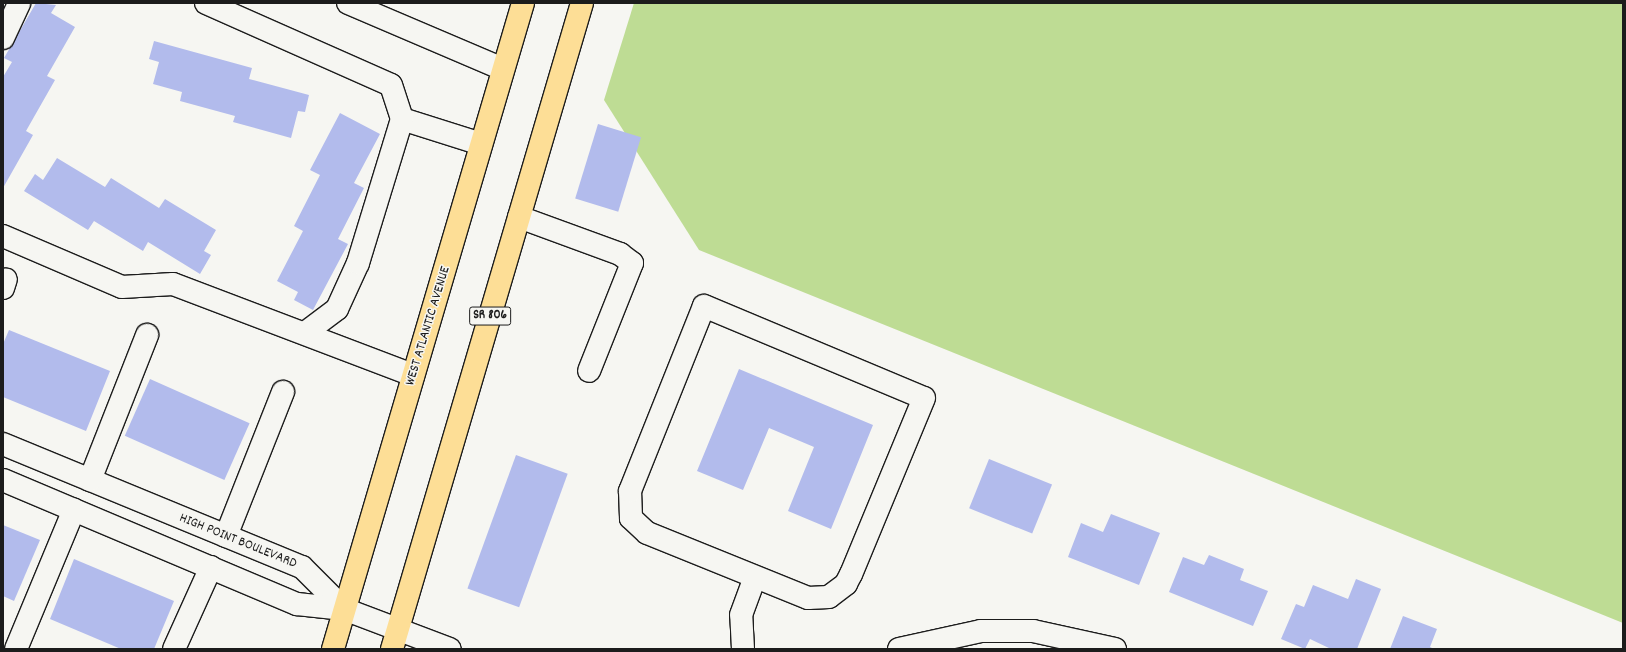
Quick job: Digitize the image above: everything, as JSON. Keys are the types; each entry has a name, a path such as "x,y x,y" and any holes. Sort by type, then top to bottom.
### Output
{"main road":[{"name":"WEST ATLANTIC AVENUE","path":"333,649 523,3"},
{"name":"SR 806","path":"392,649 582,3"}],"street":[{"path":"3,38 19,3"},
{"path":"206,3 391,85 402,120 358,263 337,309 305,333"},
{"path":"348,3 503,69"},
{"path":"402,120 482,144"},
{"path":"520,217 620,254 632,263 588,370"},
{"path":"3,236 122,287 173,284 413,375"},
{"path":"704,306 924,398 846,584 829,597 818,599 755,577 642,531 628,509 630,491 704,306"},
{"path":"90,480 147,335"},
{"path":"226,536 283,392"},
{"name":"HIGH POINT BOULEVARD","path":"3,444 302,567 344,609"},
{"path":"3,480 297,604 344,609 398,628 450,649"},
{"path":"16,649 74,510"},
{"path":"174,649 211,567"},
{"path":"743,649 741,615 755,577"},
{"path":"899,649 981,631 1018,631 1074,637 1116,649"}],"green space":[{"path":"634,3 1623,3 1623,623 699,250 604,100"}],"building":[{"path":"36,3 56,5 51,13 75,27 47,76 55,80 26,131 33,135 3,188 3,77 12,62 4,58"},
{"path":"154,41 252,68 249,79 309,95 305,112 298,111 291,138 233,122 235,116 180,101 182,92 153,84 159,62 149,59"},
{"path":"340,113 380,134 354,183 364,188 338,239 348,244 313,310 294,300 298,292 277,281 303,231 294,226 320,175 310,170"},
{"path":"598,124 641,137 618,212 575,199"},
{"path":"57,158 105,187 111,178 159,208 165,199 216,230 204,251 211,255 200,274 148,242 143,251 94,221 88,230 24,191 35,174 43,180"},
{"path":"9,330 110,371 86,431 3,397 3,344"},
{"path":"739,369 873,425 831,529 788,511 814,447 769,428 743,490 697,471"},
{"path":"150,379 250,423 224,480 125,436"},
{"path":"516,455 568,474 519,607 467,588"},
{"path":"989,459 1052,484 1032,534 969,508"},
{"path":"1111,514 1160,533 1139,585 1068,557 1081,523 1103,532"},
{"path":"3,525 40,540 14,601 3,596"},
{"path":"1209,555 1244,569 1240,580 1268,591 1253,626 1169,592 1183,557 1204,565"},
{"path":"74,559 174,601 154,649 121,649 50,619"},
{"path":"1356,579 1381,589 1357,649 1331,649 1310,639 1305,649 1281,639 1296,604 1304,607 1313,585 1348,599"},
{"path":"1403,616 1437,629 1430,647 1434,649 1390,649"}]}
